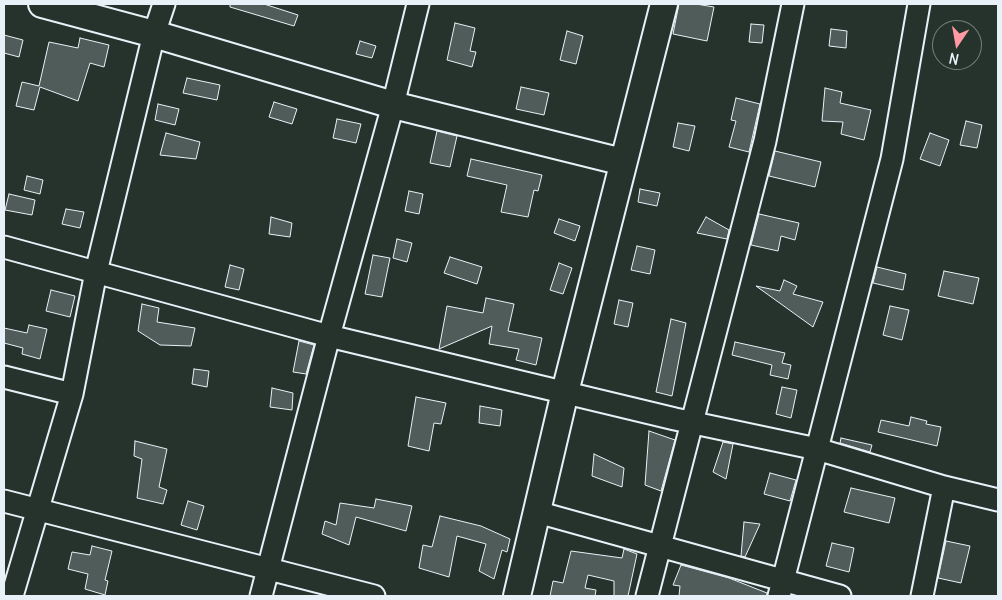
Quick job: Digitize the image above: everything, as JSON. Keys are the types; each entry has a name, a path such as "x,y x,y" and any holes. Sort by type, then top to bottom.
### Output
{"street":[{"path":"42,4 154,34 393,105 623,162"},
{"path":"12,596 72,394 96,272 154,34 164,4"},
{"path":"261,596 329,336 393,105 418,4"},
{"path":"517,596 565,392 664,4"},
{"path":"647,596 765,141 792,4"},
{"path":"780,589 892,159 919,4"},
{"path":"4,247 329,336 691,423 817,449 944,487 998,500"},
{"path":"4,377 72,394"},
{"path":"922,596 944,487"},
{"path":"4,501 374,596"},
{"path":"537,512 659,546 780,589 840,596"}],"building":[{"path":"230,4 264,4 298,15 294,26 230,7"},
{"path":"679,4 714,7 707,41 673,34"},
{"path":"455,23 475,28 470,51 476,52 472,67 447,60"},
{"path":"751,24 764,25 762,43 749,42"},
{"path":"831,29 847,31 846,48 829,46"},
{"path":"567,31 583,36 576,64 560,60"},
{"path":"4,35 23,40 19,57 4,53"},
{"path":"80,38 109,45 104,67 90,63 78,101 40,87 34,110 16,106 22,82 39,86 49,42 78,48"},
{"path":"360,41 376,46 372,58 356,54"},
{"path":"187,78 220,85 217,100 183,93"},
{"path":"521,87 549,93 544,115 516,109"},
{"path":"825,88 842,92 840,103 871,110 864,140 841,134 843,122 822,121"},
{"path":"736,98 760,104 749,152 729,147 736,121 731,120"},
{"path":"274,102 297,109 292,124 269,117"},
{"path":"158,104 179,109 175,125 155,120"},
{"path":"337,119 361,124 356,143 333,138"},
{"path":"966,121 982,125 977,148 960,145"},
{"path":"678,123 695,126 689,151 673,147"},
{"path":"437,131 457,136 450,167 430,163"},
{"path":"166,133 200,142 196,159 160,155"},
{"path":"930,133 949,140 940,166 920,159"},
{"path":"775,151 821,162 815,187 769,176"},
{"path":"471,159 542,175 538,191 534,190 528,217 501,212 507,185 467,176"},
{"path":"27,176 43,180 40,194 24,190"},
{"path":"640,189 660,193 657,206 638,202"},
{"path":"409,191 423,194 419,214 405,211"},
{"path":"9,194 35,200 32,215 5,210"},
{"path":"66,209 84,212 80,228 62,224"},
{"path":"759,214 799,223 795,240 781,236 778,251 751,245"},
{"path":"271,217 292,223 290,237 269,234"},
{"path":"706,217 729,230 727,239 697,233"},
{"path":"559,219 580,226 575,241 554,233"},
{"path":"397,239 412,243 407,262 393,258"},
{"path":"637,246 655,250 650,274 631,270"},
{"path":"373,255 390,258 382,297 365,294"},
{"path":"450,257 482,267 477,284 444,273"},
{"path":"559,263 572,268 563,294 550,290"},
{"path":"230,265 244,269 239,290 225,287"},
{"path":"877,267 906,274 903,290 873,283"},
{"path":"944,271 979,278 973,304 938,296"},
{"path":"784,280 797,286 793,294 823,302 813,327 756,286 780,291"},
{"path":"51,290 75,296 70,317 46,311"},
{"path":"486,298 514,304 508,331 542,338 536,365 516,360 519,349 489,344 492,326 439,349 447,306 483,313"},
{"path":"619,300 633,303 628,327 614,324"},
{"path":"142,304 159,308 157,322 195,328 191,346 160,345 138,331"},
{"path":"890,306 909,310 902,340 883,335"},
{"path":"671,319 686,323 672,396 656,392"},
{"path":"29,325 47,329 40,359 22,354 23,348 4,343 4,328 27,333"},
{"path":"299,341 314,345 306,374 293,372"},
{"path":"735,342 785,353 782,363 791,365 788,379 770,375 772,365 732,355"},
{"path":"194,369 209,371 207,387 192,384"},
{"path":"782,387 797,390 791,418 776,414"},
{"path":"272,388 293,393 292,410 270,407"},
{"path":"416,397 446,403 441,424 434,423 429,451 408,446"},
{"path":"480,406 502,410 500,426 479,423"},
{"path":"911,417 927,421 926,424 941,427 937,446 878,432 881,420 909,426"},
{"path":"649,431 675,440 661,491 645,485"},
{"path":"841,438 872,445 870,452 840,443"},
{"path":"135,441 167,449 159,487 167,490 163,504 137,498 142,459 134,456"},
{"path":"723,442 733,444 726,479 713,472"},
{"path":"594,454 624,468 622,487 592,476"},
{"path":"770,473 796,480 790,501 764,494"},
{"path":"851,488 895,498 889,523 844,512"},
{"path":"376,499 412,506 406,531 356,517 349,545 322,534 325,521 336,525 340,503 374,508"},
{"path":"188,501 204,506 197,530 181,525"},
{"path":"440,516 481,526 510,539 507,552 502,550 494,579 479,571 486,544 457,536 449,577 419,568 423,545 432,547"},
{"path":"744,522 760,524 745,557 741,556"},
{"path":"946,541 970,546 961,583 938,578"},
{"path":"832,543 854,548 849,572 826,566"},
{"path":"92,546 112,551 105,580 108,581 105,595 85,589 88,574 68,569 72,552 90,555"},
{"path":"624,549 637,554 628,596 614,596 614,581 588,575 585,588 596,590 595,596 550,596 553,581 563,583 571,551 622,558"},
{"path":"681,565 729,578 767,593 767,596 679,596 680,586 673,585"}]}
